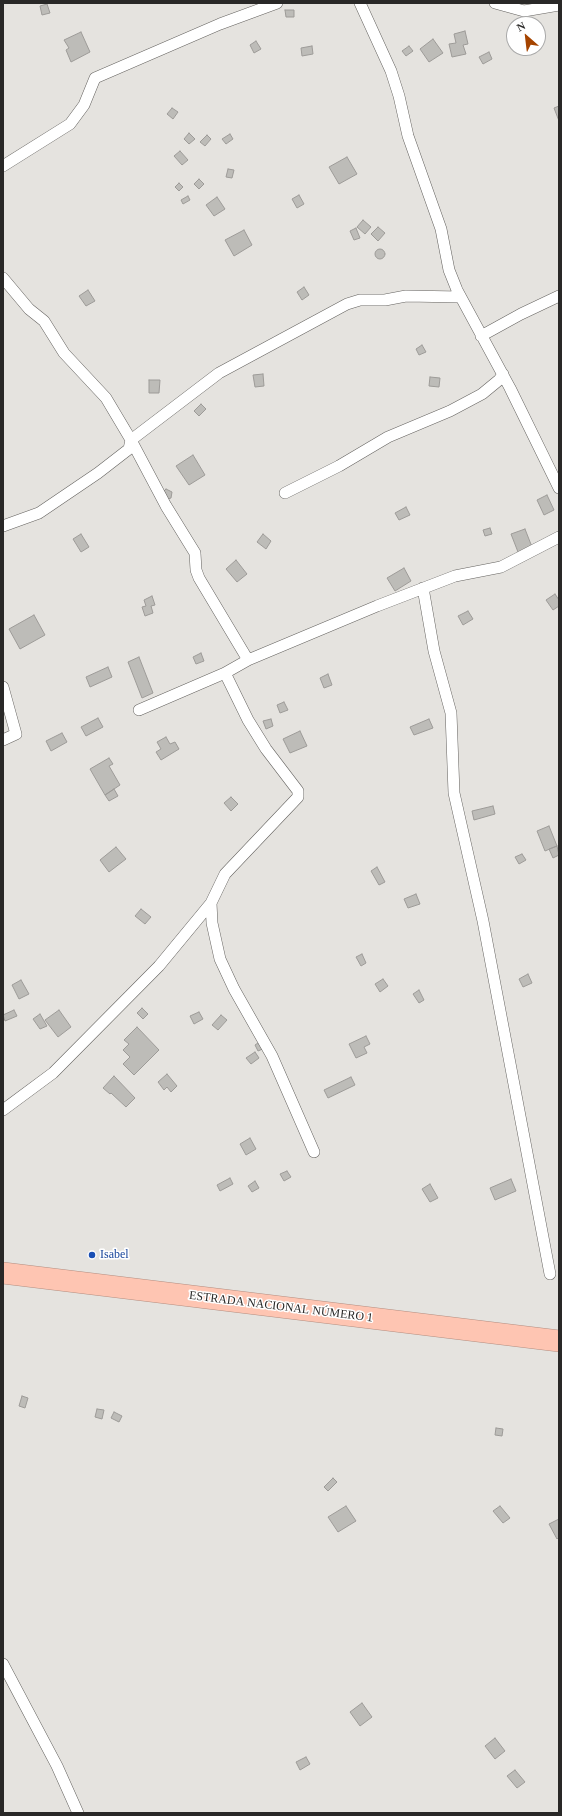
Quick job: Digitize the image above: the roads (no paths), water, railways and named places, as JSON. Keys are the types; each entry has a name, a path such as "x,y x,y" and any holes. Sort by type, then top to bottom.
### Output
{"highway":[{"name":"ESTRADA NACIONAL NÚMERO 1","path":"3,1273 559,1341"}],"street":[{"path":"3,166 70,124 84,105 95,78 220,24 277,3"},
{"path":"360,3 393,77 408,136 441,229 445,252 454,283 460,297 503,374 559,488"},
{"path":"495,3 524,11 559,5"},
{"path":"3,278 29,309 44,322 64,353 106,398 131,440 166,506 195,553 198,578 248,660"},
{"path":"444,296 454,283"},
{"path":"3,526 39,513 121,457 129,449 131,440 219,373 347,304 360,300 385,300 406,296 460,297"},
{"path":"481,336 559,296"},
{"path":"285,492 338,466 388,437 450,411 482,394 499,380 503,374"},
{"path":"139,710 225,673 248,660 423,588 455,576 501,566 559,537"},
{"path":"423,588 434,651 451,713 454,793 483,921 550,1274"},
{"path":"3,1110 53,1073 159,966 211,903 225,874 298,797 298,791 266,749 248,720 225,673"},
{"path":"3,687 16,734 3,740"},
{"path":"211,903 212,924 220,959 234,989 272,1056 314,1152"},
{"path":"3,1664 57,1766 78,1813"}],"place":[{"name":"Isabel","path":"92,1255"}]}
